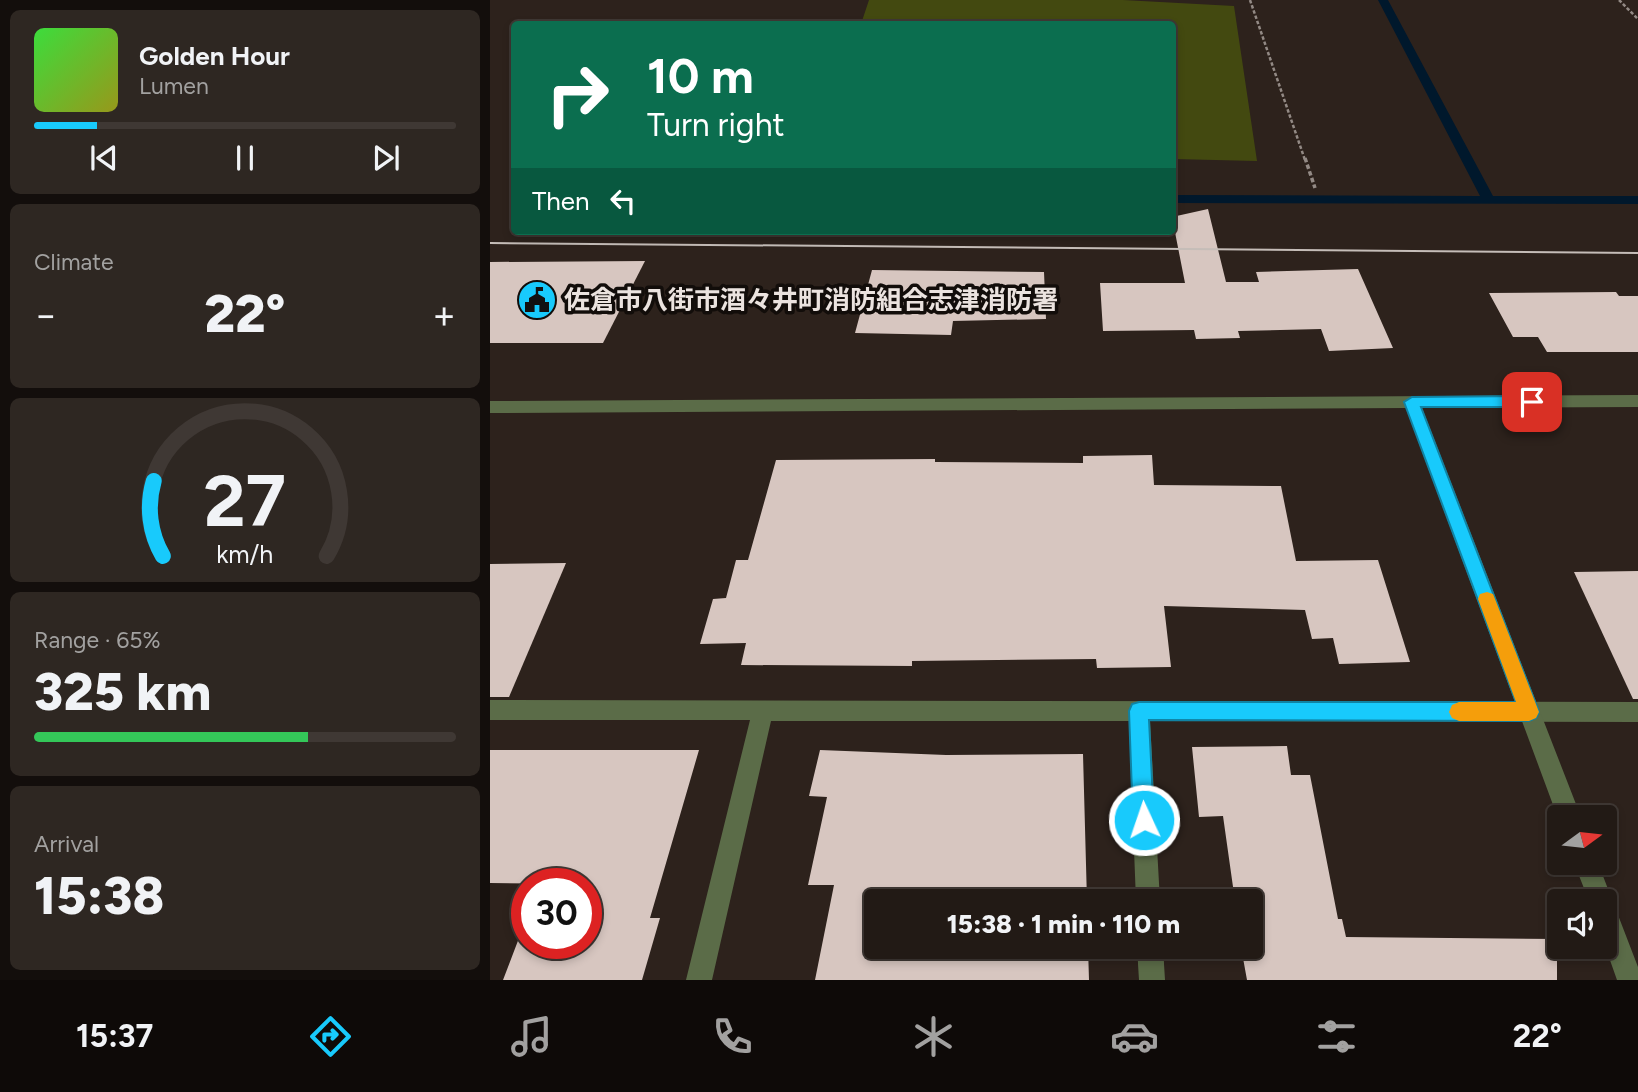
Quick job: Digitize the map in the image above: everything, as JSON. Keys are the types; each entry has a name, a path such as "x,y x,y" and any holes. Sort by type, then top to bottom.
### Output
{"street":[{"path":"490,407 1638,401"},
{"path":"1412,402 1564,805"},
{"path":"490,710 1638,712"},
{"path":"699,980 763,711"},
{"path":"1139,711 1147,889"},
{"path":"1617,945 1630,980"},
{"path":"1151,959 1152,980"}],"path":[{"path":"1250,0 1315,187"},
{"path":"1619,0 1638,19"}],"green space":[{"path":"869,0 1123,0 1234,6 1257,161 1176,159 1176,21 862,21"}],"building":[{"path":"1208,209 1226,282 1259,282 1256,272 1358,269 1393,348 1329,351 1321,329 1238,331 1240,338 1196,339 1194,330 1103,331 1100,283 1185,283 1176,235 1176,216"},
{"path":"645,261 603,343 490,343 490,262"},
{"path":"872,270 1044,272 1046,319 953,321 951,335 855,333"},
{"path":"1616,292 1619,296 1638,296 1638,352 1547,352 1538,337 1513,337 1489,293"},
{"path":"1152,455 1154,485 1281,486 1296,561 1378,560 1410,662 1339,664 1333,638 1312,639 1305,610 1164,606 1171,667 1097,668 1096,659 912,661 912,666 741,665 746,643 700,644 713,599 726,598 736,560 748,560 776,460 935,459 935,462 1083,463 1083,456"},
{"path":"566,563 509,697 490,697 490,564"},
{"path":"1638,571 1638,699 1633,699 1574,572"},
{"path":"1287,746 1291,775 1310,775 1338,919 1342,919 1346,937 1547,939 1547,959 1557,959 1557,980 1247,980 1243,959 1263,959 1263,889 1233,889 1223,816 1199,817 1192,747"},
{"path":"490,750 699,750 650,918 660,918 642,980 503,980 511,959 602,959 602,868 511,868 511,883 490,883"},
{"path":"820,750 946,755 1083,754 1087,889 864,889 864,959 1088,959 1089,980 815,980 834,885 808,885 827,797 809,796"}],"waterway":[{"path":"1383,0 1488,199"},
{"path":"1176,199 1638,200"}],"tram line":[{"path":"490,243 1638,253"}],"slow traffic":[{"path":"1459,712 1529,712 1487,599"}],"place":[{"name":"佐倉市八街市酒々井町消防組合志津消防署","path":"537,300"}],"route":[{"path":"1144,820 1139,711 1529,712 1412,402 1532,402"}]}
